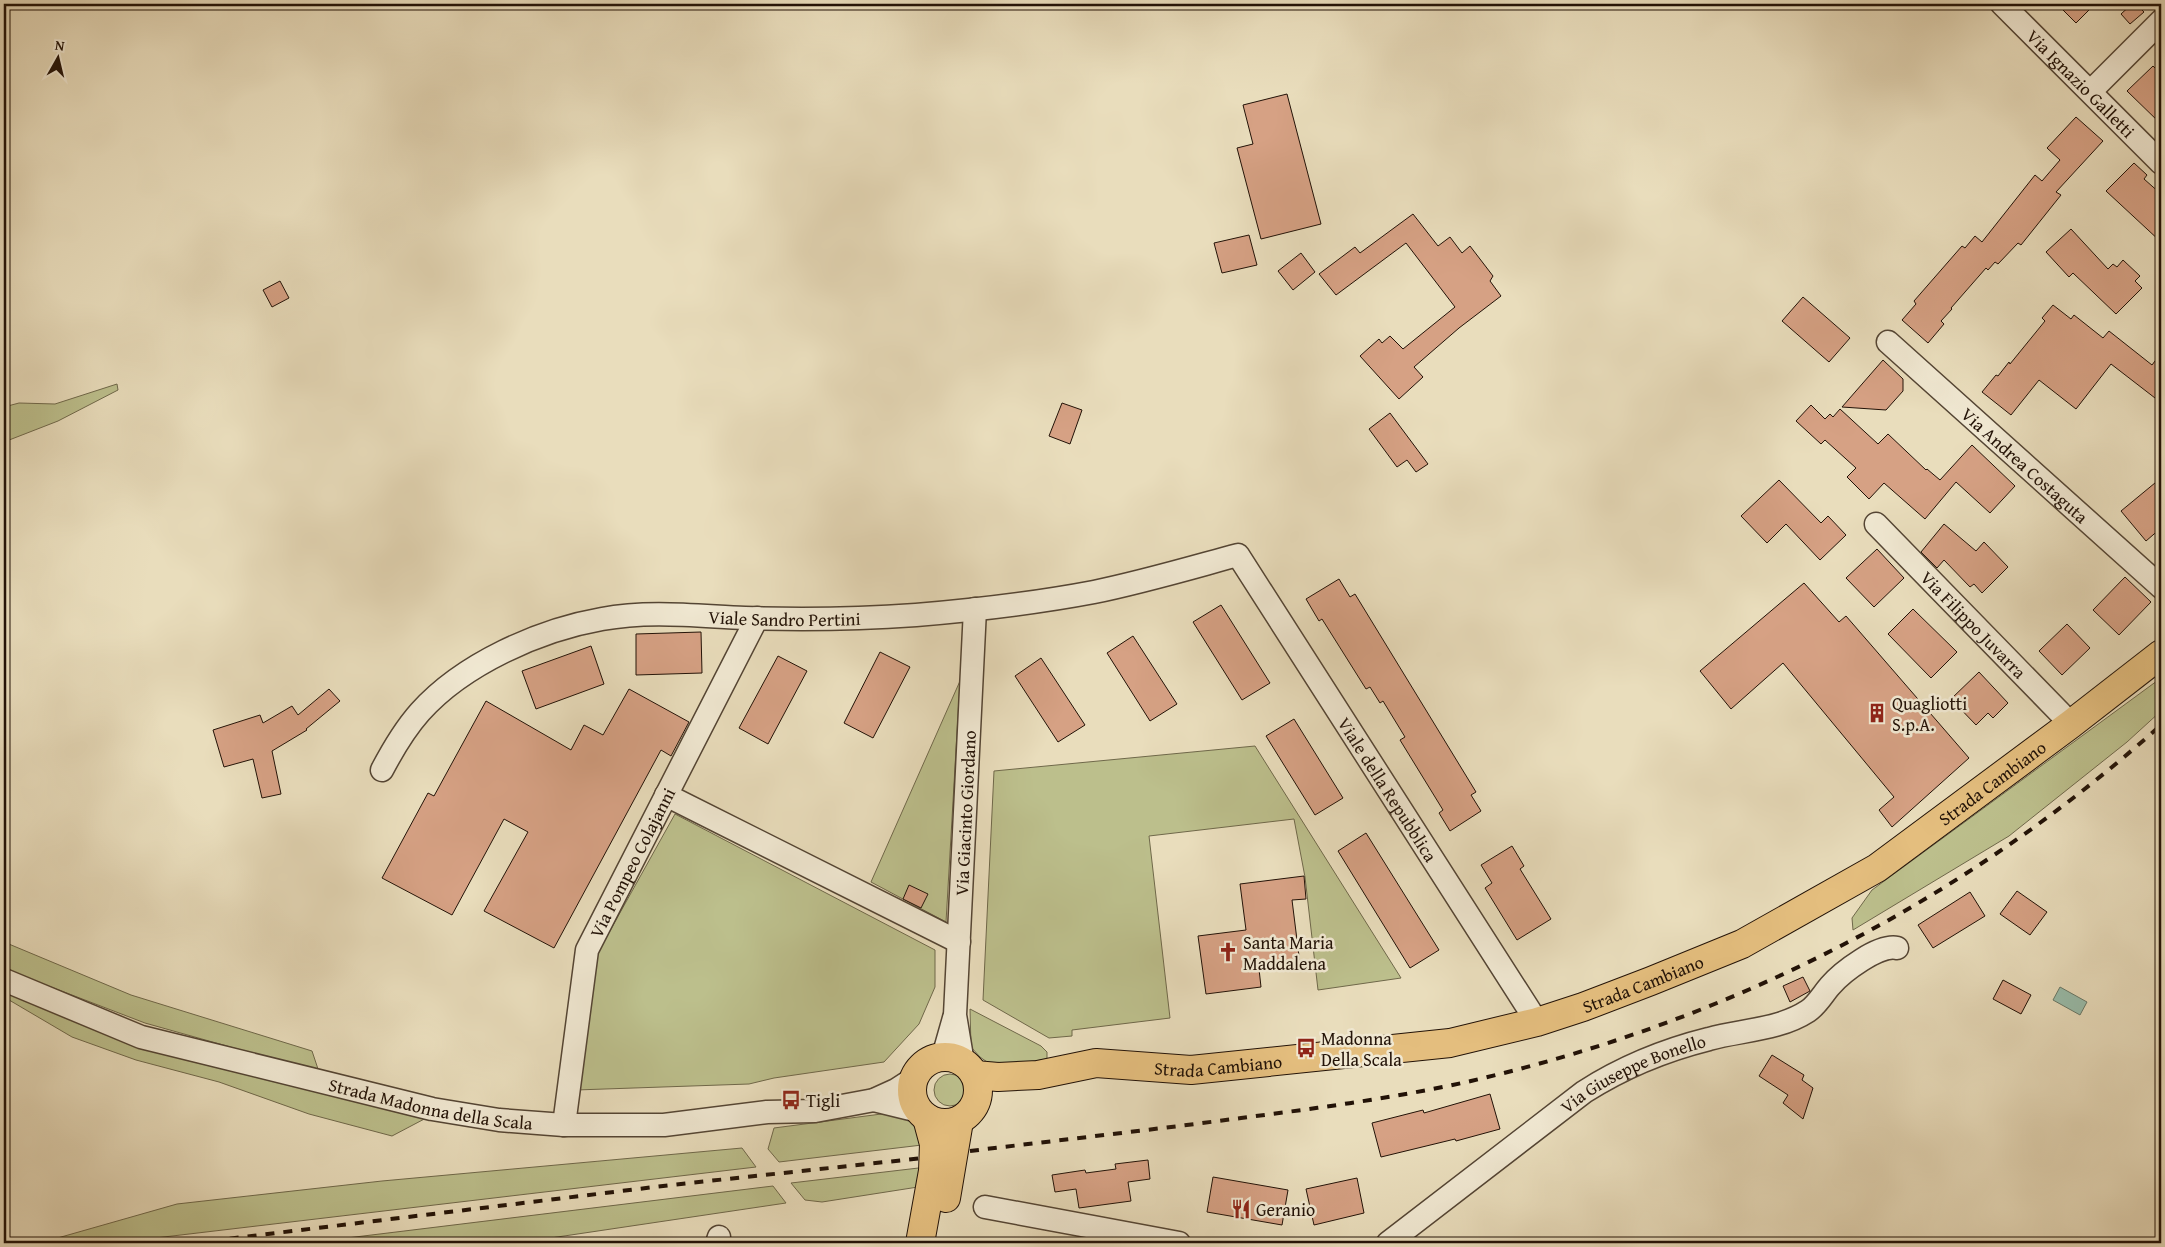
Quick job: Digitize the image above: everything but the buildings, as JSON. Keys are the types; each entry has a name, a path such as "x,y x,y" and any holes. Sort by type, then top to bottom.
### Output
{"main road":[{"name":"Strada Cambiano","path":"964,1074 998,1077 1038,1075 1096,1064 1191,1070 1255,1065 1450,1043 1537,1022 1583,1007 1742,944 1876,868 2072,724 2161,654"},
{"path":"920,1243 933,1171 934,1144 923,1115 913,1101 911,1090 913,1080 925,1064 964,1074 967,1116 960,1121 948,1124 937,1123 923,1115"},
{"path":"937,1243 960,1121"}],"street":[{"name":"Via Ignazio Galletti","path":"2002,4 2161,163"},
{"path":"2091,91 2161,21"},
{"name":"Via Andrea Costaguta","path":"1888,342 2161,587"},
{"name":"Via Filippo Juvarra","path":"1876,524 2072,724"},
{"name":"Viale Sandro Pertini","path":"382,770 396,744 409,726 436,696 476,667 527,642 577,624 630,616 666,614 757,618 862,617 975,609 1096,591 1238,555"},
{"name":"Viale della Repubblica","path":"1238,555 1537,1022"},
{"name":"Via Giacinto Giordano","path":"964,1074 956,1015 975,609"},
{"name":"Via Pompeo Colajanni","path":"564,1125 587,950 757,618"},
{"path":"666,795 959,942"},
{"name":"Via Giuseppe Bonello","path":"1388,1243 1584,1092 1605,1079 1643,1060 1709,1039 1759,1029 1795,1018 1808,1011 1830,985 1847,970 1884,948 1898,948"},
{"name":"Strada Madonna della Scala","path":"4,980 140,1037 432,1109 499,1120 564,1125 664,1125 768,1112 815,1111 874,1100"},
{"path":"874,1100 913,1080"},
{"path":"874,1100 923,1115"},
{"path":"985,1207 1179,1243"}],"shaded area":[{"path":"117,384 118,390 58,421 4,442 4,407 19,403 55,404"},
{"path":"2161,678 2161,711 2127,742 2009,836 1853,930 1852,918 1872,890"},
{"path":"960,681 946,922 871,882"},
{"path":"1255,746 1401,978 1318,990 1305,877 1294,819 1149,836 1170,1018 1072,1030 1072,1036 1049,1038 983,1000 994,771"},
{"path":"675,814 935,950 935,987 919,1024 884,1062 774,1078 749,1084 576,1090 597,954"},
{"path":"4,942 131,995 312,1051 319,1072 145,1023 4,969"},
{"path":"2060,987 2087,1002 2080,1015 2053,1000"},
{"path":"4,989 430,1116 392,1136 309,1114 219,1082 136,1060 72,1037 4,997"},
{"path":"970,1009 1041,1046 1047,1052 1047,1059 999,1067 990,1064 971,1047"},
{"path":"950,1074 962,1078 966,1090 962,1102 950,1106 938,1102 934,1090 938,1078"},
{"path":"889,1113 908,1120 916,1126 922,1145 779,1162 768,1149 774,1128"},
{"path":"742,1148 756,1167 113,1243 40,1243 177,1204 382,1181"},
{"path":"927,1167 918,1187 822,1202 805,1200 791,1183"},
{"path":"773,1186 786,1203 517,1243 306,1243"}],"railway":[{"path":"970,1151 1173,1127 1414,1093 1471,1081 1567,1056 1660,1025 1751,989 1839,947 1924,900 2006,847 2085,789 2161,725"},
{"path":"194,1243 671,1185 923,1158"}],"place":[{"name":"Quagliotti S.p.A.","path":"1877,713"},
{"name":"Santa Maria Maddalena","path":"1228,952"},
{"name":"Madonna Della Scala","path":"1306,1048"},
{"name":"Tigli","path":"791,1100"},
{"name":"Geranio","path":"1241,1209"}]}
